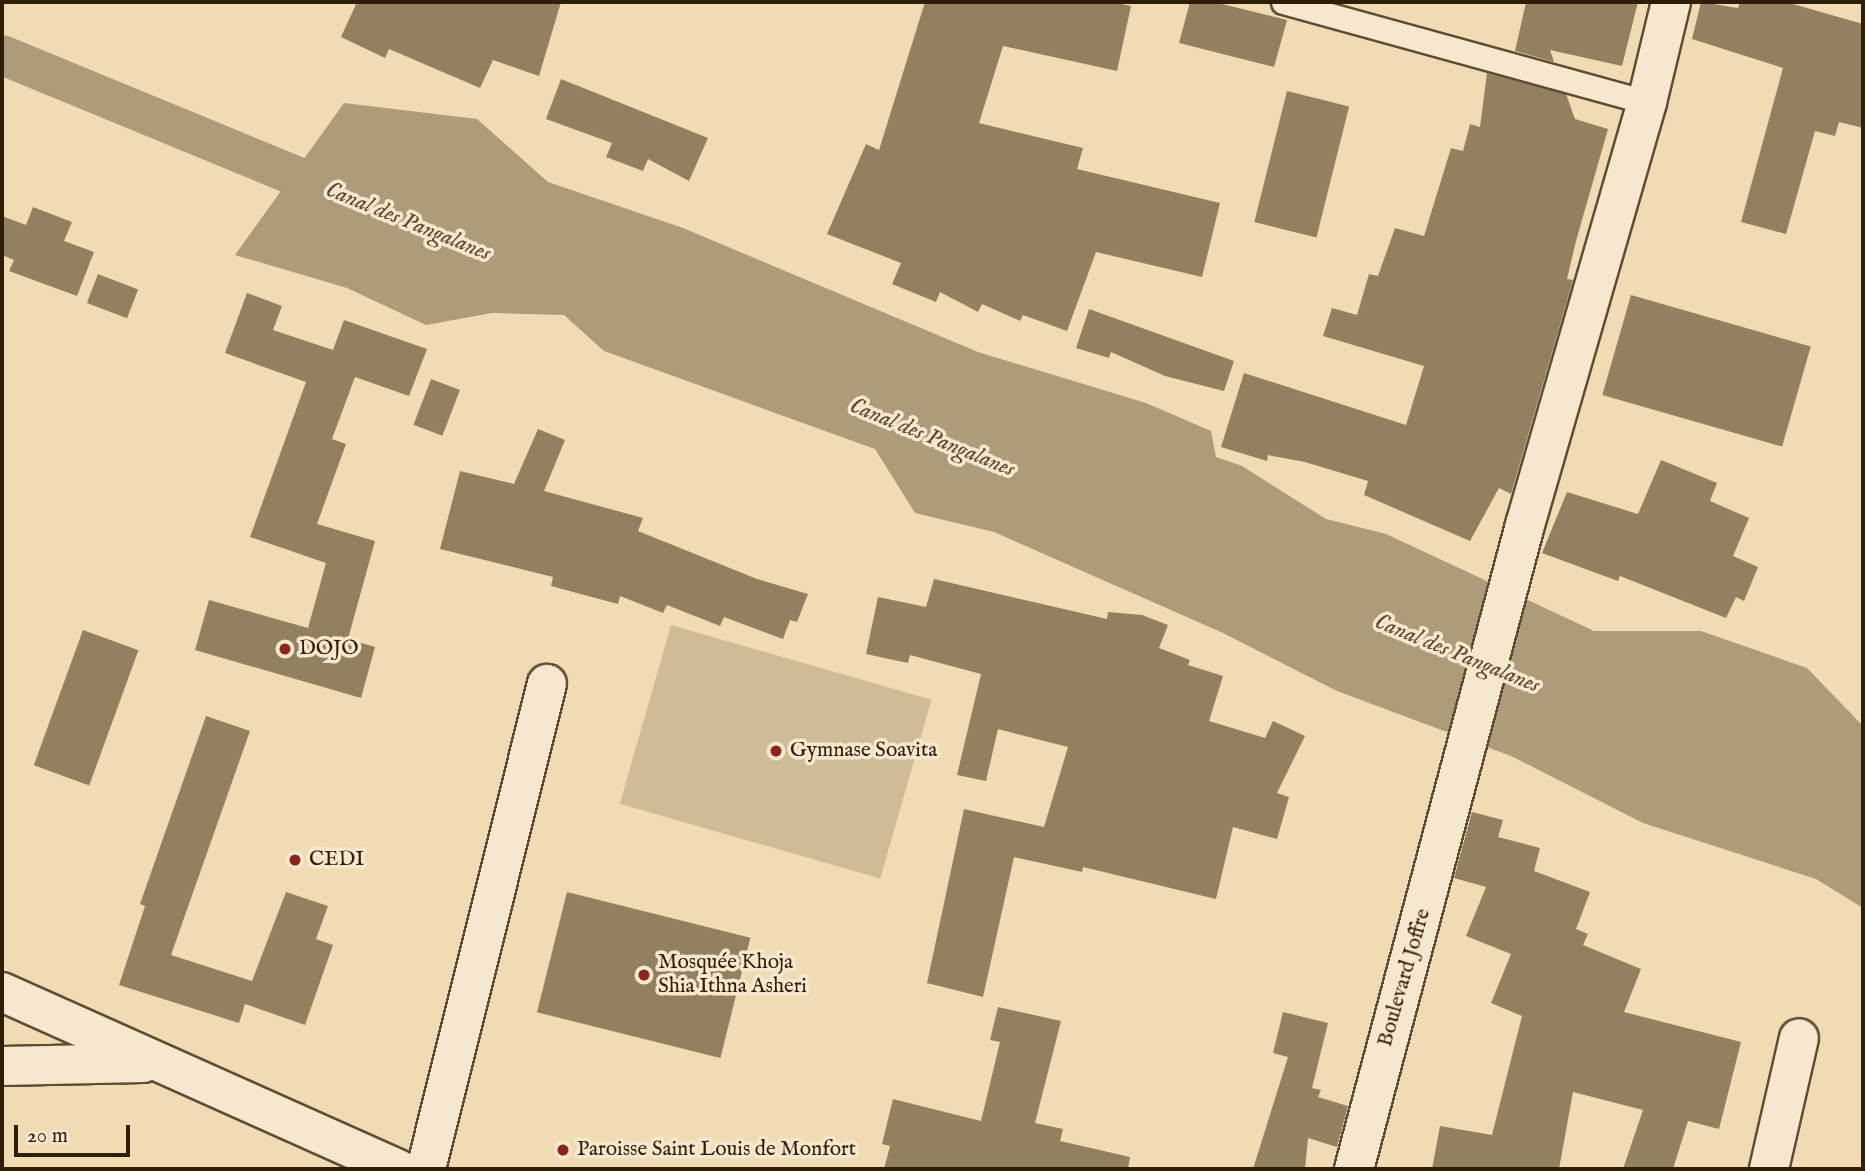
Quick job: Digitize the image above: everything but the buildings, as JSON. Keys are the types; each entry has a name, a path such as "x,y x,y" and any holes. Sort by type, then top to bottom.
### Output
{"street":[{"name":"Boulevard Joffre","path":"1354,1169 1458,788 1525,525 1647,102 1671,2"},
{"path":"426,1169 547,684"},
{"path":"2,992 154,1063 398,1169"},
{"path":"1769,1169 1799,1038"},
{"path":"2,1066 154,1063"}],"lane":[{"path":"1283,2 1647,102"}],"shaded area":[{"name":"Gymnase Soavita","path":"671,625 932,700 880,878 620,804"}],"water":[{"path":"344,103 477,119 548,182 683,228 978,352 1146,403 1211,431 1216,457 1242,466 1326,519 1386,534 1594,631 1701,631 1807,668 1863,726 1863,908 1816,879 1643,823 1511,756 1337,691 1223,633 994,532 915,513 875,449 604,351 564,315 492,313 426,325 347,288 235,255"}],"waterway":[{"name":"Canal des Pangalanes","path":"2,55 342,195"}],"place":[{"name":"DOJO","path":"285,649"},
{"name":"Gymnase Soavita","path":"776,751"},
{"name":"CEDI","path":"295,860"},
{"name":"Mosquée Khoja Shia Ithna Asheri","path":"644,975"},
{"name":"Paroisse Saint Louis de Monfort","path":"563,1150"}]}
